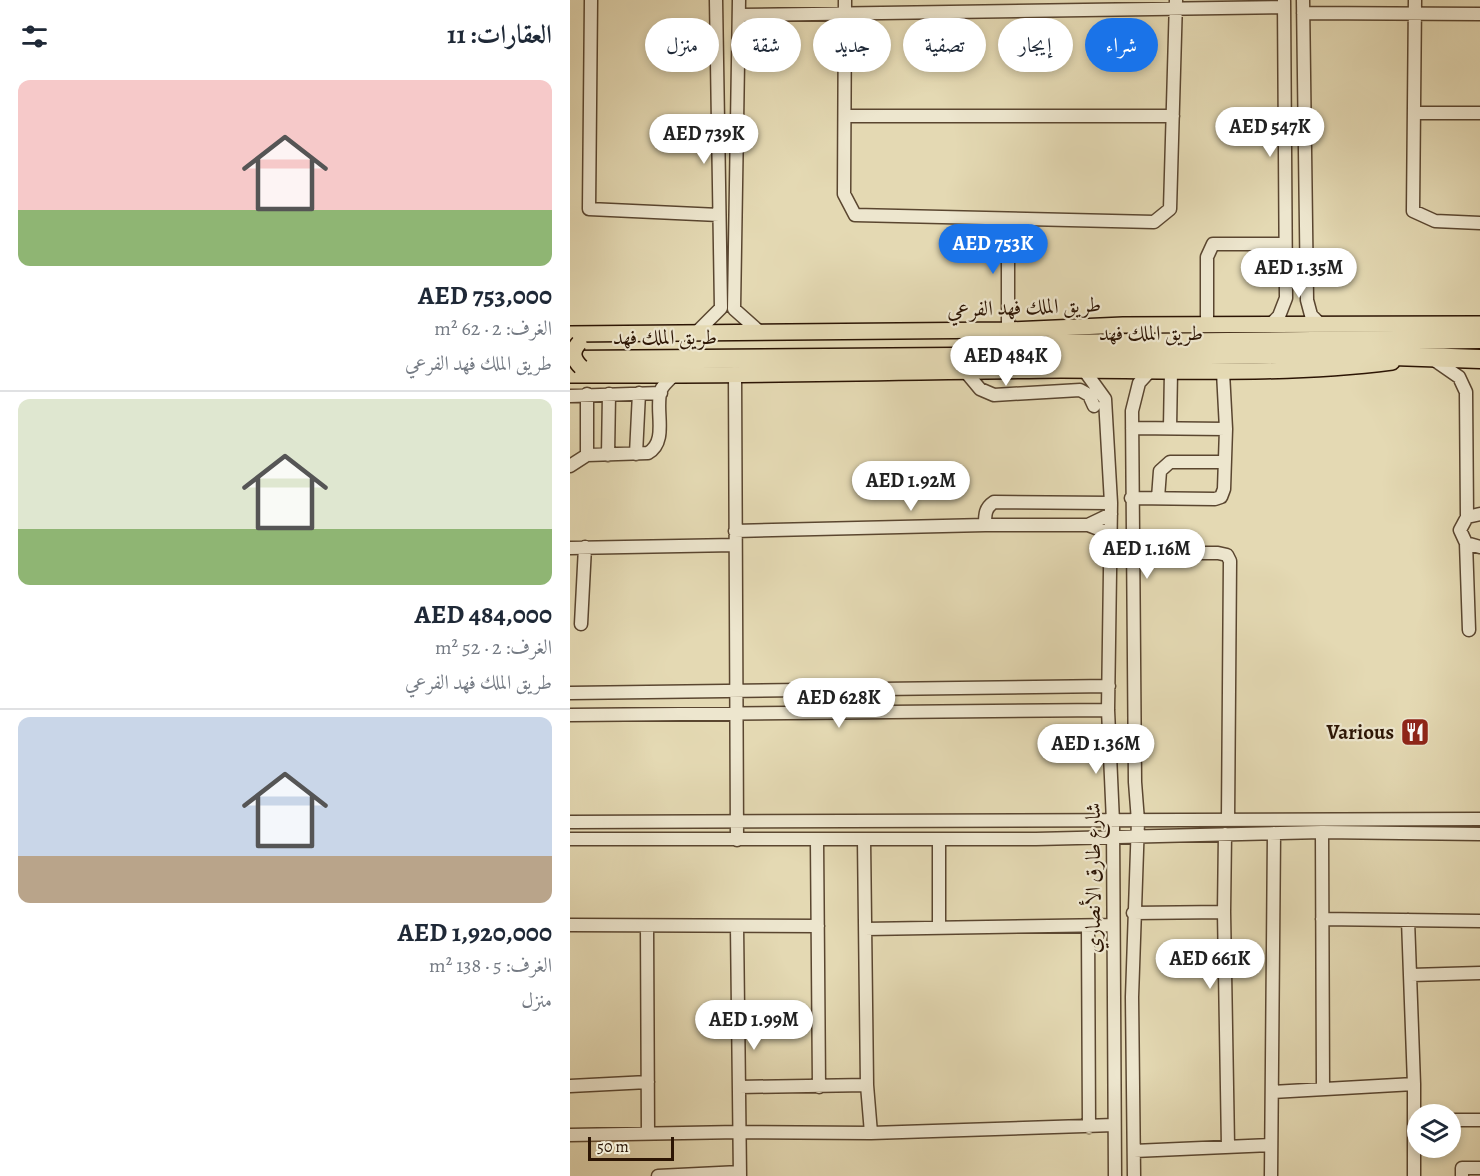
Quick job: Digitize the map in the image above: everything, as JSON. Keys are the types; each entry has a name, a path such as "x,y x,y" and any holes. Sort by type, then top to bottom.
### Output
{"highway":[{"name":"طريق الملك فهد","path":"578,340 1480,339"},
{"name":"طريق الملك فهد","path":"579,369 1335,354 1425,359 1480,359"}],"main road":[{"name":"طريق الملك فهد الفرعي","path":"578,340 696,333 1008,330 1271,324 1480,324"},
{"path":"578,340 574,358 579,369 674,375 1084,370 1223,372 1339,369 1425,359"}],"street":[{"path":"591,0 589,209 719,215"},
{"path":"696,333 721,308 716,0"},
{"path":"739,0 734,309 761,333"},
{"path":"845,0 844,194 855,215 1154,222 1170,209 1176,4"},
{"path":"1303,0 1307,276 1309,310 1320,324"},
{"path":"1415,0 1413,211 1435,221 1480,223"},
{"path":"740,15 1176,4 1284,9 1304,33"},
{"path":"1271,324 1279,316 1284,304 1284,9"},
{"path":"1303,13 1480,14"},
{"path":"1414,113 1480,112"},
{"path":"844,116 1173,116"},
{"path":"1008,220 1008,330"},
{"path":"1207,325 1207,257 1213,244 1285,244"},
{"path":"1285,279 1291,284 1299,284 1307,276"},
{"path":"1425,359 1459,377 1466,392 1467,517 1460,530 1466,543 1469,630"},
{"name":"شارع طارق الأنصاري","path":"1084,370 1105,399 1111,509 1108,710 1113,822 1115,1176"},
{"path":"965,371 980,389 994,395 1080,390 1089,395 1094,406"},
{"path":"1134,1176 1133,913 1138,821 1131,498 1132,411 1139,383 1150,371"},
{"path":"1170,428 1171,371"},
{"path":"1131,498 1221,497 1226,429 1223,372"},
{"path":"735,373 737,840"},
{"path":"570,466 588,455 648,453 654,449 658,441 661,393 674,375"},
{"path":"636,454 639,393"},
{"path":"570,396 661,393"},
{"path":"587,394 588,455"},
{"path":"608,455 609,394"},
{"path":"1132,428 1226,429"},
{"path":"1158,498 1160,471 1170,462 1225,462"},
{"path":"985,525 988,505 994,502 1111,509"},
{"path":"1088,525 1111,509"},
{"path":"1467,517 1480,514"},
{"path":"735,531 1088,525 1111,534"},
{"path":"1466,543 1480,547"},
{"path":"570,548 735,545"},
{"path":"581,624 585,548"},
{"path":"1132,553 1218,553 1227,555 1230,561 1228,820"},
{"path":"570,693 1108,686"},
{"path":"570,715 1108,710"},
{"path":"570,822 1480,819"},
{"path":"570,840 939,840 1322,832 1480,834"},
{"path":"1322,832 1323,1088"},
{"path":"1271,1176 1275,833"},
{"path":"1226,834 1224,912 1228,1146"},
{"path":"864,840 867,1085 871,1133"},
{"path":"939,840 939,928"},
{"path":"817,841 819,1087"},
{"path":"1133,913 1224,912"},
{"path":"1322,919 1480,921"},
{"path":"1408,920 1415,1104"},
{"path":"570,925 818,926"},
{"path":"865,929 1113,925"},
{"path":"647,926 648,1134"},
{"path":"658,1176 740,1174 737,926"},
{"path":"1088,926 1089,1127"},
{"path":"1411,975 1480,972"},
{"path":"570,1086 648,1082"},
{"path":"1272,1092 1414,1084"},
{"path":"739,1087 867,1085"},
{"path":"1461,1120 1480,1120"},
{"path":"570,1135 739,1132 871,1133 1114,1125"},
{"path":"1134,1151 1271,1145"},
{"path":"1414,1176 1415,1158"},
{"path":"1462,1176 1462,1168 1480,1168"}],"place":[{"name":"Various","path":"1415,732"}]}
